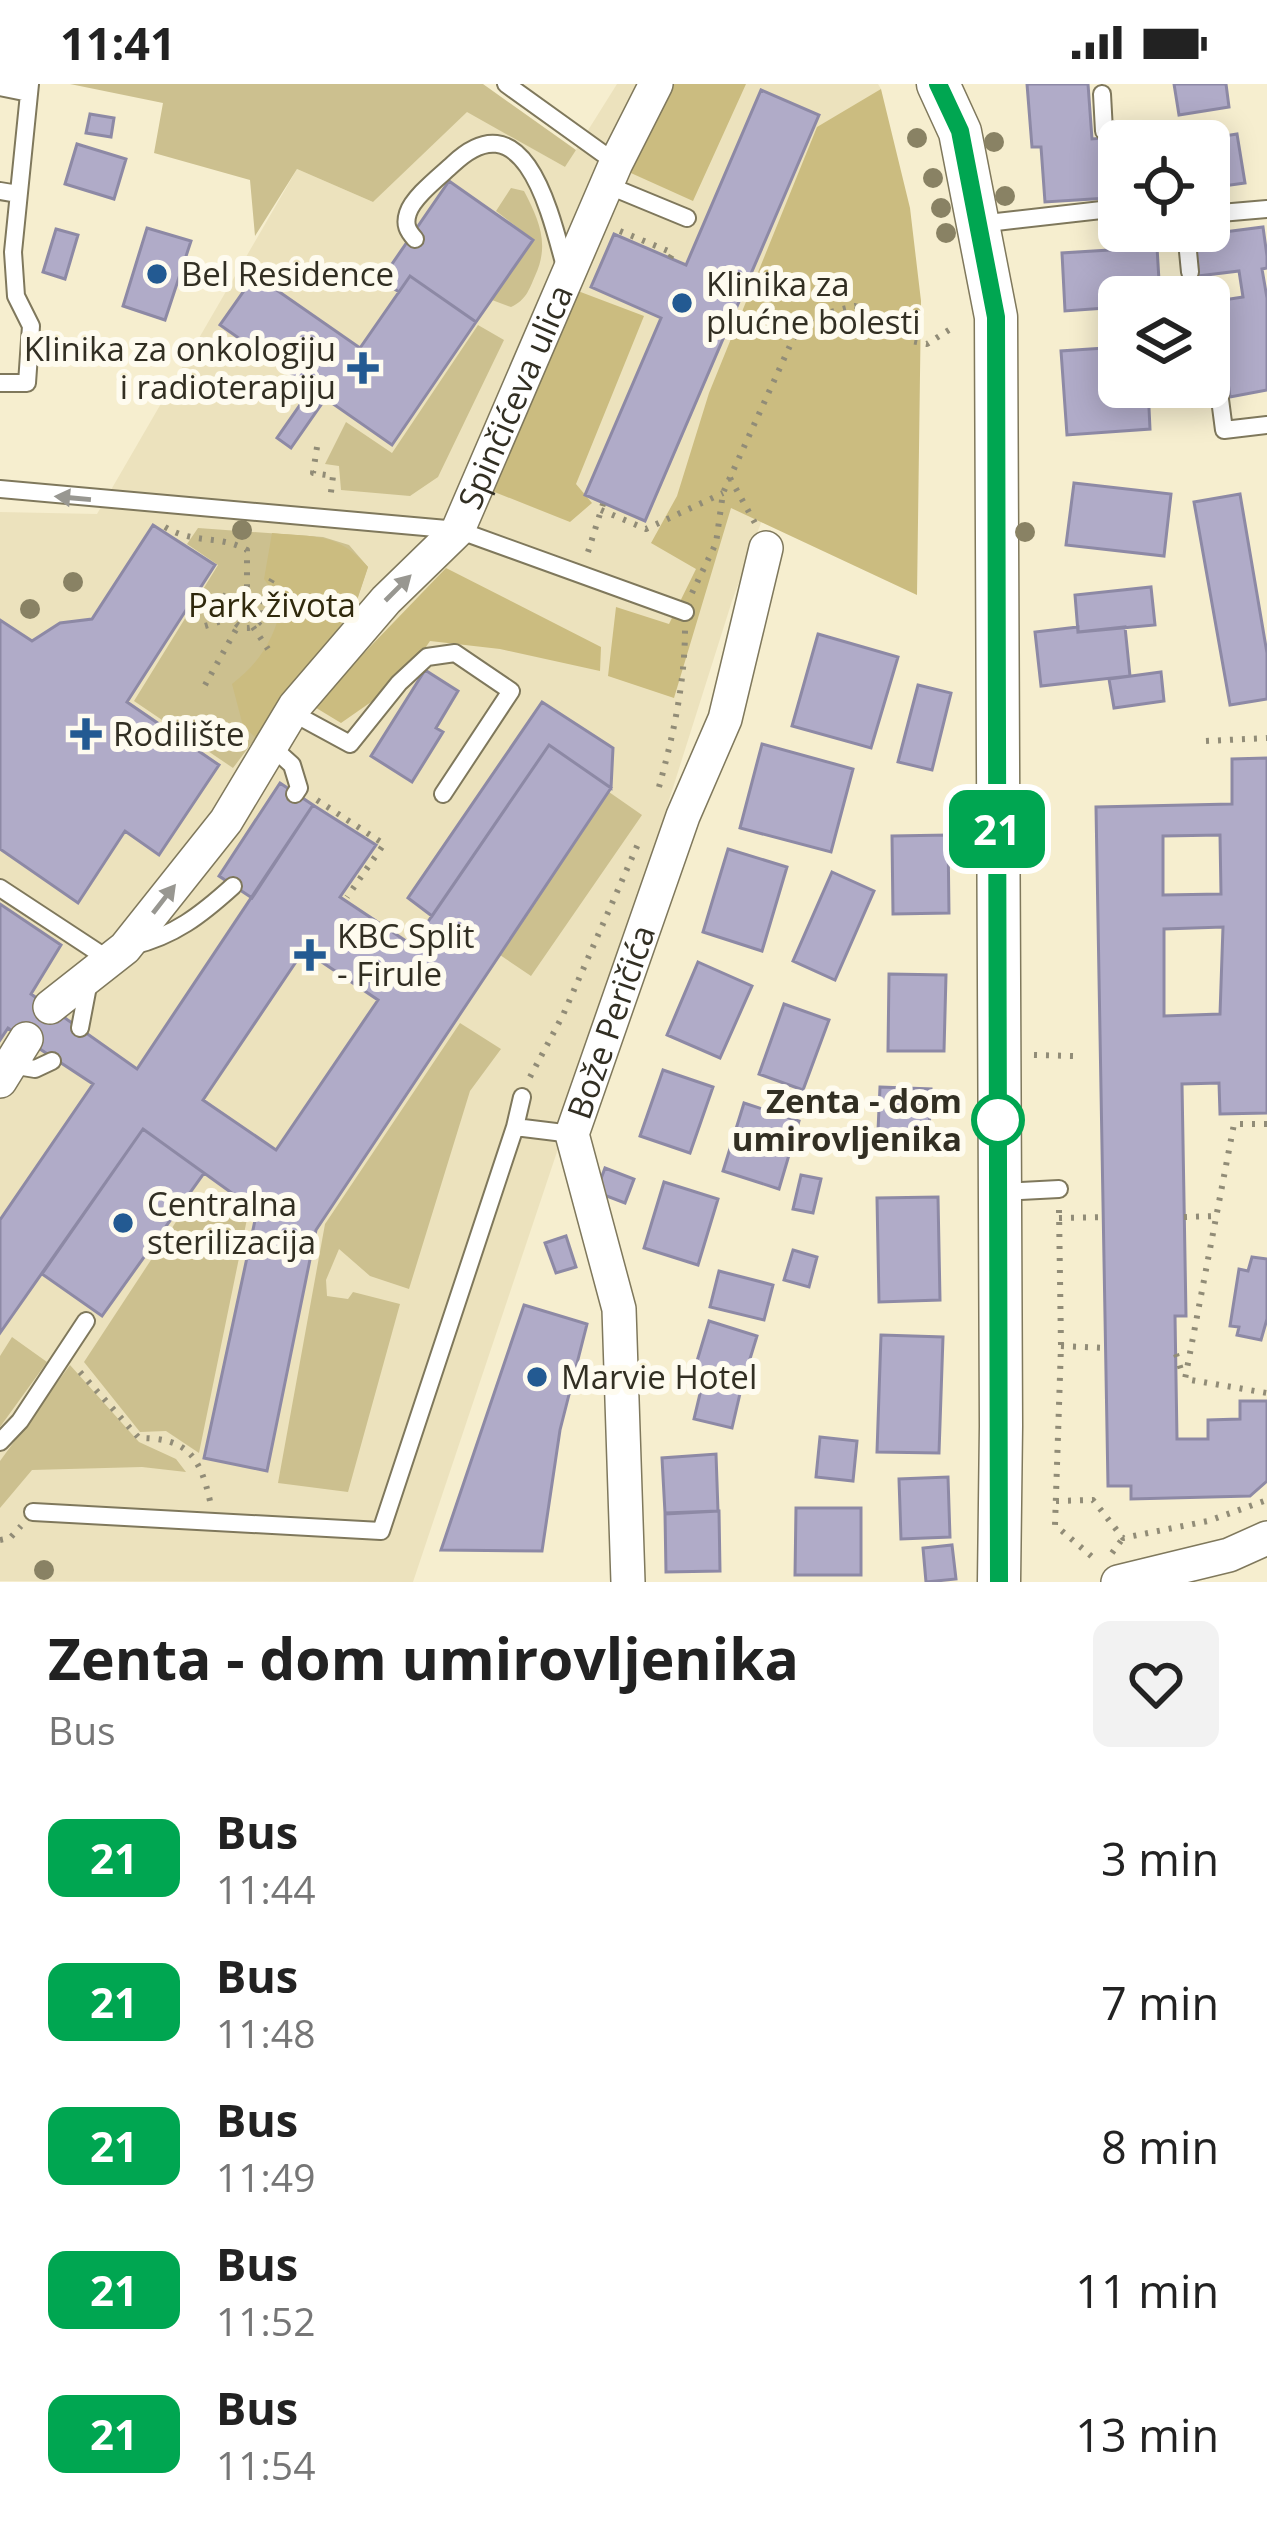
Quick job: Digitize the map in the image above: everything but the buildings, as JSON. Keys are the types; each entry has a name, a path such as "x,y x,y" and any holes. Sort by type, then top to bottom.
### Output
{"street":[{"name":"Spinčićeva ulica","path":"50,1007 108,962 226,821 291,712 386,600 458,530 612,174 656,84"},
{"path":"938,84 960,131 996,317 999,1582"},
{"name":"Bože Peričića","path":"628,1582 619,1310 572,1134 683,816 725,719 766,548"},
{"path":"1118,1582 1229,1555 1267,1538"}],"lane":[{"path":"506,84 612,174 686,218"},
{"path":"0,86 30,88 9,192 16,296 31,326 27,383 0,382"},
{"path":"1102,94 1103,120"},
{"path":"415,239 406,224 409,209 456,161 496,143 518,152 530,167 568,276"},
{"path":"1230,212 1267,209"},
{"path":"978,224 1098,210"},
{"path":"1188,252 1190,272"},
{"path":"1221,408 1224,430 1267,425"},
{"path":"0,490 458,530 685,613"},
{"path":"291,712 350,744 399,683 427,657 455,653 511,691 443,794"},
{"path":"271,746 292,765 297,791"},
{"path":"80,1028 108,962 198,918 233,886"},
{"path":"0,888 108,962"},
{"path":"12,1062 35,1070 52,1061"},
{"path":"33,1512 382,1531 522,1097"},
{"path":"515,1127 572,1134"},
{"path":"998,1192 1059,1189"},
{"path":"0,1442 20,1421 86,1321"}],"path":[{"path":"609,227 673,253 670,258"},
{"path":"656,797 674,735 685,658 685,613 716,543 723,493 794,339 814,316 855,307 892,319 911,341 927,344 952,328"},
{"path":"317,447 313,472 333,476 328,516"},
{"path":"730,478 748,508"},
{"path":"580,574 602,507 646,529 723,493"},
{"path":"156,522 185,539 223,541 247,550 247,596"},
{"path":"262,615 259,603 273,578"},
{"path":"205,685 236,622 233,603 223,595"},
{"path":"247,596 259,603"},
{"path":"233,603 247,596"},
{"path":"262,615 284,616"},
{"path":"253,627 262,615"},
{"path":"205,626 236,622 253,627 268,649"},
{"path":"1206,741 1267,738"},
{"path":"297,791 385,844 347,897"},
{"path":"522,1097 642,835"},
{"path":"1030,1055 1074,1056"},
{"path":"1185,1379 1234,1124 1267,1124"},
{"path":"1059,1189 1055,1526 1095,1561 1107,1561 1123,1538 1208,1521 1267,1500"},
{"path":"1184,1217 1216,1216"},
{"path":"1059,1218 1104,1217"},
{"path":"1060,1346 1106,1348"},
{"path":"64,1352 139,1438 163,1438 185,1448 203,1472 215,1522"},
{"path":"1176,1354 1185,1379"},
{"path":"1185,1379 1267,1393"},
{"path":"1056,1501 1093,1500 1123,1538"}],"shaded area":[{"name":"KBC Split - Firule","path":"617,84 878,84 881,89 831,334 732,601 572,1107 413,1582 0,1581 0,512 97,514 297,169 373,202 467,111 565,167"},
{"path":"666,84 746,84 693,201 622,169"},
{"path":"881,89 910,208 921,301 917,595 731,508 674,698 608,676 616,607 669,624 696,569 651,543 677,496 709,393 817,127"},
{"path":"570,288 644,316 576,484 592,503 570,522 487,489"},
{"path":"272,533 336,542 368,567 355,606 256,738 243,726 232,684 264,649 279,617 282,604 264,579"},
{"path":"446,568 601,647 600,671 500,649 430,641 404,679 341,723 313,706"}],"green space":[{"path":"70,84 483,84 576,150 565,167 467,112 373,202 297,169 255,236 250,180 154,153 163,103"},
{"path":"511,188 524,191 538,222 542,253 531,286 511,307 492,300 534,240 496,211"},
{"path":"478,325 504,340 438,477 410,496 341,490 339,466 325,464 346,422 392,453"},
{"name":"Park života","path":"198,528 323,537 349,545 368,567 355,606 233,768 134,701 218,565 187,544"},
{"path":"609,792 642,815 531,976 500,955"},
{"path":"460,1023 501,1049 470,1091 409,1289 370,1276 339,1249 326,1280 327,1296 348,1299 353,1292 400,1304 348,1492 278,1483 325,1224"},
{"path":"189,1202 214,1220 227,1205 247,1219 199,1453 166,1431 140,1432 84,1362"},
{"path":"12,1337 47,1362 0,1427 0,1356"},
{"path":"70,1365 139,1442 176,1459 186,1472 142,1467 32,1470 0,1508 0,1461"}],"bus line":[{"name":"21","path":"938,84 960,131 996,317 999,1582"}],"place":[{"name":"Bel Residence","path":"157,274"},
{"name":"Klinika za plućne bolesti","path":"682,303"},
{"name":"Klinika za onkologiju i radioterapiju","path":"363,368"},
{"name":"Rodilište","path":"86,734"},
{"name":"KBC Split - Firule","path":"310,955"},
{"name":"Zenta - dom umirovljenika","path":"998,1120"},
{"name":"Centralna sterilizacija","path":"123,1223"},
{"name":"Marvie Hotel","path":"537,1377"}]}
